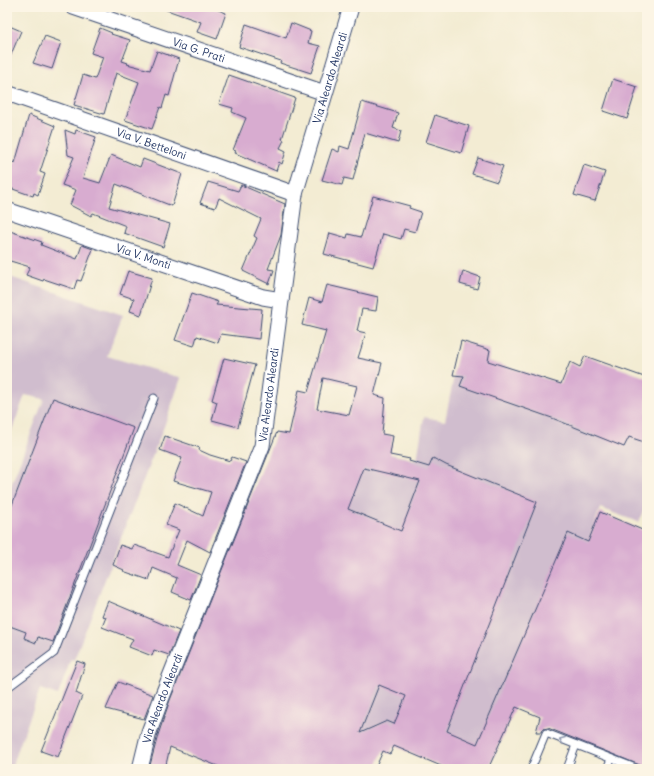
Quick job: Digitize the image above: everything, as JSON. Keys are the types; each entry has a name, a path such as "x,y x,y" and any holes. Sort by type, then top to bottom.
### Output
{"street":[{"name":"Via G. Prati","path":"73,7 324,93"},
{"name":"Via Aleardo Aleardi","path":"140,769 149,732 162,697 259,458 267,418 295,194 351,7"},
{"name":"Via V. Betteloni","path":"7,93 295,194"},
{"name":"Via V. Monti","path":"7,210 263,297 281,300"}],"lane":[{"path":"7,688 54,653 154,398"},
{"path":"531,769 546,733 638,769"},
{"path":"567,769 576,745"},
{"path":"607,769 611,759"}],"shaded area":[{"path":"7,276 123,315 107,356 181,378 166,421 74,660 71,659 58,695 40,689 11,769 7,769 7,496 44,399 25,395 7,443"},
{"path":"461,341 490,350 488,361 560,383 559,386 571,390 585,356 647,378 647,502 638,522 600,508 588,542 490,765 387,721 377,725 359,769 225,769 181,751 198,703 171,692 277,432 370,452 372,450 417,460 424,417 445,421"}],"building":[{"path":"165,7 211,7 226,13 217,39 197,32 201,22 164,9"},
{"path":"291,23 311,31 308,43 320,46 311,73 239,47 246,24 286,38"},
{"path":"7,25 21,31 7,64"},
{"path":"100,28 112,33 111,34 130,40 122,61 128,63 127,64 150,70 157,51 179,59 169,96 166,95 162,108 160,107 152,129 125,120 139,82 116,73 104,114 74,105 83,75 95,79 103,57 91,53"},
{"path":"45,36 61,42 52,69 33,63"},
{"path":"229,75 295,98 282,139 284,140 280,148 286,151 282,164 279,162 276,171 235,153 236,151 233,150 246,118 232,112 233,108 219,104"},
{"path":"613,79 637,87 627,119 603,111"},
{"path":"362,102 398,113 393,128 401,131 398,143 365,133 353,180 344,178 342,185 322,180 332,149 339,152 340,146 349,149"},
{"path":"29,115 55,126 40,172 45,174 38,195 34,193 33,196 7,187 7,160 15,163"},
{"path":"435,115 469,126 461,153 426,142"},
{"path":"65,130 75,134 76,130 96,137 83,178 100,183 111,155 140,167 143,159 182,174 172,206 116,184 109,207 170,224 163,247 124,233 126,226 93,213 91,216 70,205 76,190 62,185 74,157 68,155"},
{"path":"478,158 503,166 497,182 472,174"},
{"path":"584,165 605,172 595,201 574,195"},
{"path":"208,182 238,191 241,185 285,204 281,235 268,269 274,270 269,284 243,271 257,238 254,236 261,219 219,198 215,208 200,203"},
{"path":"373,196 410,206 409,208 421,212 415,232 404,229 401,239 383,234 373,267 324,254 330,233 347,238 348,234 361,237"},
{"path":"7,230 42,242 41,245 77,259 82,245 93,249 81,281 77,280 74,289 26,275 30,267 7,260"},
{"path":"128,271 152,278 141,315 130,311 134,299 120,294"},
{"path":"463,271 480,277 477,289 460,284"},
{"path":"327,285 378,297 376,311 362,309 357,331 366,333 358,358 382,363 374,395 385,398 382,434 393,436 390,455 410,459 409,461 429,467 433,458 446,465 537,502 447,731 477,744 568,533 588,542 600,512 647,532 647,768 548,728 543,729 541,732 536,732 540,717 516,707 488,769 448,769 394,746 390,754 383,751 375,769 225,769 170,747 165,769 149,769 158,735 170,700 277,432 289,434 299,390 308,392 326,331 302,325 309,298 322,302","holes":["323,378 357,386 349,415 317,409","364,468 420,481 401,531 348,509","379,685 406,696 394,724 387,721 360,733"]},
{"path":"192,293 218,302 216,305 262,309 259,339 221,334 218,343 197,336 194,346 175,340"},
{"path":"461,341 490,350 488,361 561,384 570,362 580,367 585,356 647,378 647,443 629,437 624,447 552,418 460,386 464,376 453,375"},
{"path":"224,358 255,365 238,427 212,420 217,402 212,400"},
{"path":"53,398 134,428 53,642 38,637 36,643 24,638 26,632 7,625 7,518"},
{"path":"165,436 200,448 199,450 210,455 230,461 232,457 246,462 210,552 187,540 177,565 201,575 191,600 172,592 177,578 153,568 149,580 123,571 124,570 113,565 120,545 132,549 134,545 168,557 179,530 166,525 175,503 203,516 211,492 173,481 182,458 160,450"},
{"path":"108,601 179,631 169,655 154,650 152,656 129,647 133,639 102,627 106,617 102,616"},
{"path":"77,661 85,664 76,693 82,696 58,757 41,751"},
{"path":"118,682 153,695 144,719 106,709"}]}
